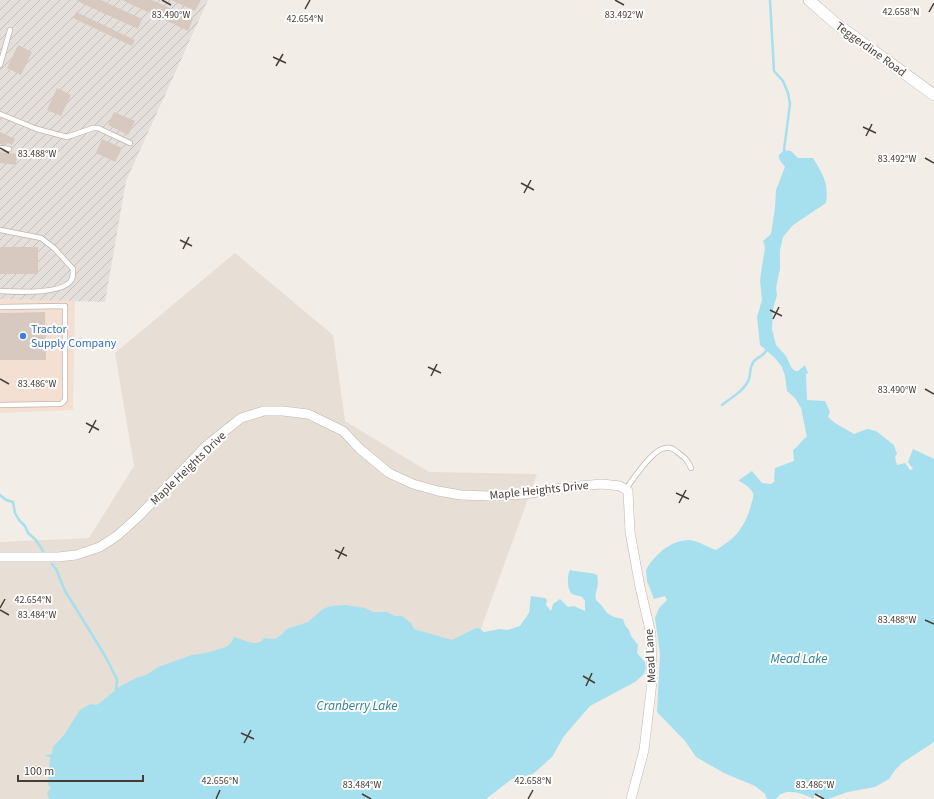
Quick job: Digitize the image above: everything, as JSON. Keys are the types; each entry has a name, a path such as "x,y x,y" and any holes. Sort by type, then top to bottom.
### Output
{"street":[{"name":"Teggerdine Road","path":"809,0 834,22 934,95"},
{"name":"Maple Heights Drive","path":"0,557 58,557 76,555 100,547 118,535 134,520 206,446 241,418 264,411 283,411 308,414 342,431 360,449 389,473 413,484 438,491 460,495 489,496 525,494 568,487 602,484 620,486 625,490"},
{"name":"Mead Lane","path":"625,490 628,491 630,532 640,587 651,634 652,682 644,750 631,799"}],"lane":[{"path":"0,65 10,30"},
{"path":"0,114 37,129 67,137 93,128 98,128 130,143"},
{"path":"0,148 9,149"},
{"path":"0,230 41,238 54,248 74,269 72,279 67,285 36,292 0,291"},
{"path":"0,306 65,306 65,400 61,404 0,404"},
{"path":"625,490 655,453 665,447 673,449 681,454 689,461 691,468"}],"shaded area":[{"path":"0,0 208,0 126,181 105,302 0,299"},
{"path":"235,253 333,335 345,421 429,472 537,474 421,794 417,799 0,799 0,542 89,538 134,466 115,353"},
{"path":"0,299 75,301 73,410 0,413"}],"water":[{"name":"Mead Lake","path":"784,150 791,151 798,158 813,158 820,169 826,184 827,196 826,203 793,225 783,237 780,250 780,269 776,288 777,295 773,309 772,329 776,345 786,356 791,367 795,371 798,371 805,365 808,373 806,374 807,400 825,401 830,412 828,417 835,423 854,434 867,429 876,431 894,445 897,454 895,457 897,465 905,463 910,470 913,469 908,462 913,449 934,459 934,742 902,763 889,779 875,787 848,792 828,799 821,799 820,794 814,795 814,799 806,795 789,792 779,795 776,799 767,799 765,794 755,786 724,773 696,757 685,741 657,712 660,654 655,618 659,608 667,600 665,596 654,599 647,581 646,570 649,564 664,549 677,542 690,540 716,550 729,541 743,526 749,513 753,498 752,491 739,480 752,471 762,483 771,484 775,481 775,468 794,461 793,450 807,437 801,408 795,398 787,391 782,367 775,358 760,345 757,317 762,300 760,280 765,247 763,241 771,234 776,190 785,167 779,159 779,155"},
{"name":"Cranberry Lake","path":"570,570 597,575 598,583 596,600 607,613 614,617 623,619 631,636 638,645 637,653 645,662 646,668 644,674 635,682 590,706 564,736 552,757 533,774 512,779 486,799 49,799 47,793 51,788 48,785 50,757 46,755 52,754 53,747 64,735 80,710 90,704 96,705 100,703 119,687 136,678 148,674 158,667 192,655 206,653 226,647 231,643 234,637 254,643 258,643 264,638 275,639 287,629 308,622 323,609 331,606 345,605 365,608 373,612 387,612 395,616 402,616 411,623 414,629 452,640 476,628 479,628 484,632 500,629 507,630 520,626 529,613 531,596 545,598 547,600 546,605 551,611 553,604 560,599 568,607 574,606 585,611 585,601 582,597 572,594 570,591 568,575"}],"building":[{"path":"77,0 101,0 142,19 138,29"},
{"path":"122,0 152,0 193,19 188,31"},
{"path":"171,0 201,0 195,11"},
{"path":"76,12 135,40 132,46 73,18"},
{"path":"18,45 32,52 21,75 7,68"},
{"path":"57,88 71,95 61,116 47,110"},
{"path":"114,112 135,121 128,135 108,125"},
{"path":"0,132 15,139 12,145 6,142 4,146 0,144"},
{"path":"102,139 122,148 115,162 96,153"},
{"path":"0,152 17,154 16,165 0,163"},
{"path":"0,247 38,247 38,274 0,274"},
{"name":"Tractor Supply Company","path":"45,312 46,360 0,360 0,313"}],"waterway":[{"path":"770,0 774,71 783,81 788,93 790,104 784,150"},
{"path":"722,405 744,387 749,379 752,363 766,351"},
{"path":"0,495 6,500 13,502 15,513 19,520 43,551"},
{"path":"52,564 56,569 65,591 104,654 117,679 116,690"}],"place":[{"name":"Tractor Supply Company","path":"23,336"}]}
